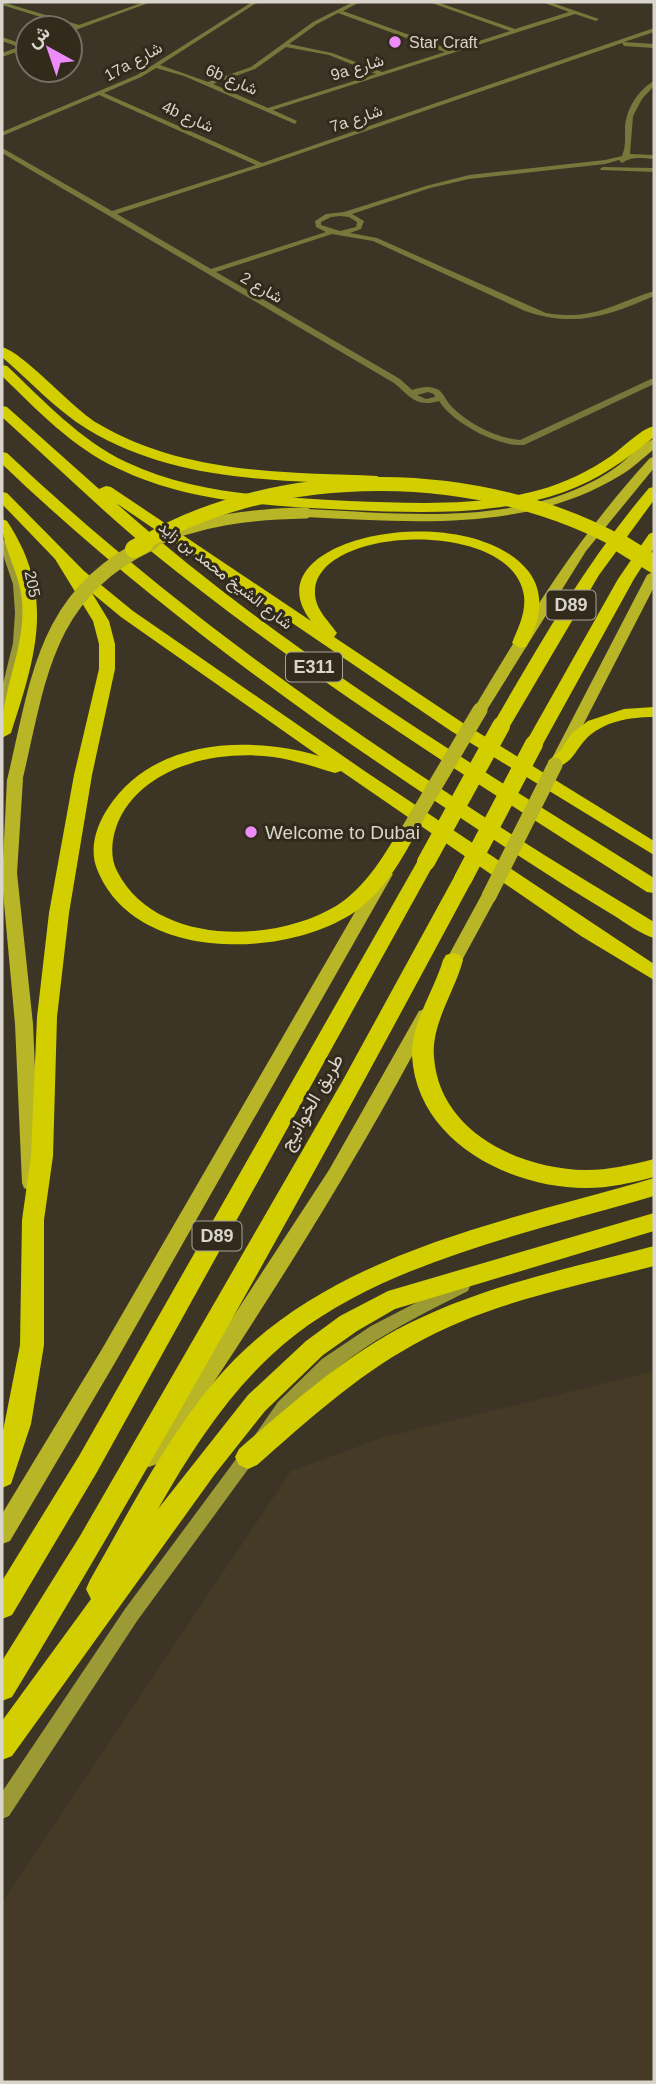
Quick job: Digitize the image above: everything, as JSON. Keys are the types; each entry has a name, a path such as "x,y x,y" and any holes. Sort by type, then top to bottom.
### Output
{"highway":[{"path":"2,351 85,421 140,450 202,467 249,474 418,482 518,502 619,542 654,564"},
{"path":"2,369 73,434 120,464 173,484 278,502 440,509 509,502 578,481 608,466 654,430"},
{"name":"شارع الشيخ محمد بن زايد","path":"2,410 157,548 307,662 435,749 654,887"},
{"name":"E311","path":"2,456 144,580 287,690 528,853 654,931"},
{"path":"82,482 119,497 510,762 654,849"},
{"path":"134,550 157,535 198,517 264,498 339,488 453,489"},
{"name":"طريق الخوانيج","path":"2,1606 88,1464 501,726 578,594 636,511 654,491"},
{"path":"2,496 62,558 118,607 360,776 654,973"},
{"path":"2,524 26,569 32,607 29,646 2,733"},
{"path":"358,661 313,615 306,596 307,585 314,572 336,552 369,539 392,535 430,534 463,540 480,545 512,562 529,585 532,597 532,612 520,643"},
{"name":"طريق الخوانيج","path":"2,1687 56,1601 351,1086 625,579 654,537"},
{"path":"2,1476 18,1424 32,1346 33,1220 42,1156 47,1017 59,913 80,785 107,669 107,644 101,621 62,558"},
{"path":"556,763 567,756 579,736 595,724 623,714 654,712"},
{"path":"360,776 289,753 260,750 211,753 175,763 150,776 130,791 115,810 105,830 103,850 107,871 119,891 136,908 158,922 187,932 254,938 286,933 316,924 343,911 360,897 405,836"},
{"path":"567,796 629,824 654,830"},
{"path":"588,931 608,951 654,981"},
{"path":"453,960 446,986 426,1034 423,1055 430,1091 454,1126 491,1155 521,1169 553,1177 603,1180 654,1168"},
{"path":"54,1670 190,1434 243,1367 285,1329 333,1296 412,1259 654,1187"},
{"path":"2,1746 54,1670 247,1411 289,1367 336,1330 388,1301 654,1222"},
{"path":"248,1457 344,1377 390,1346 428,1325 489,1301 654,1256"}],"main road":[{"path":"2,811 15,779 44,663 58,626 83,592 134,550 208,523 267,514 306,513 425,519 520,510 569,496 600,483 630,466 654,443"},
{"path":"2,1534 271,1075 405,836 520,643 601,523 654,461"},
{"path":"124,1482 170,1431 330,1189 381,1100 489,896 654,575"},
{"path":"15,779 9,873 24,1024 33,1220"}],"street":[{"path":"2,2 39,14"},
{"path":"84,26 148,2"},
{"name":"17a شارع","path":"2,133 101,94 157,66 255,2"},
{"path":"208,84 253,68 337,11 357,2"},
{"path":"432,2 515,32"},
{"path":"545,2 596,19"},
{"path":"337,11 452,52"},
{"name":"9a شارع","path":"268,110 575,12"},
{"name":"7a شارع","path":"566,61 654,31"},
{"path":"638,37 654,44"},
{"name":"7a شارع","path":"112,215 638,37"},
{"path":"617,45 654,44"},
{"path":"284,45 330,54 382,74"},
{"name":"6b شارع","path":"157,66 208,84 295,122"},
{"path":"654,83 643,93 632,110 628,127 631,144 621,163 654,179"},
{"name":"4b شارع","path":"101,94 262,165"},
{"path":"631,144 652,156"},
{"name":"شارع 2","path":"2,150 397,381"},
{"path":"231,263 308,230 324,216 342,214 462,178 652,156"},
{"path":"342,233 373,214 437,191 475,182 560,172 654,170"},
{"path":"342,214 354,216 375,239"},
{"path":"317,224 321,229 332,232 375,239 536,312 555,317 597,317 654,293"},
{"path":"207,271 332,232"},
{"path":"397,381 436,391 448,409 497,438 521,443 654,381"},
{"path":"397,381 415,400 426,402 437,400 440,396"},
{"path":"412,394 425,389"},
{"name":"205","path":"2,542 16,575 22,608 20,633 5,697 7,716"},
{"path":"2,1809 131,1615 292,1395 344,1349 383,1325 496,1268"}],"shaded area":[{"path":"654,1371 654,2082 2,2082 2,1903 291,1471 382,1438"}],"place":[{"name":"Star Craft","path":"395,42"},
{"name":"Welcome to Dubai","path":"251,832"}]}
